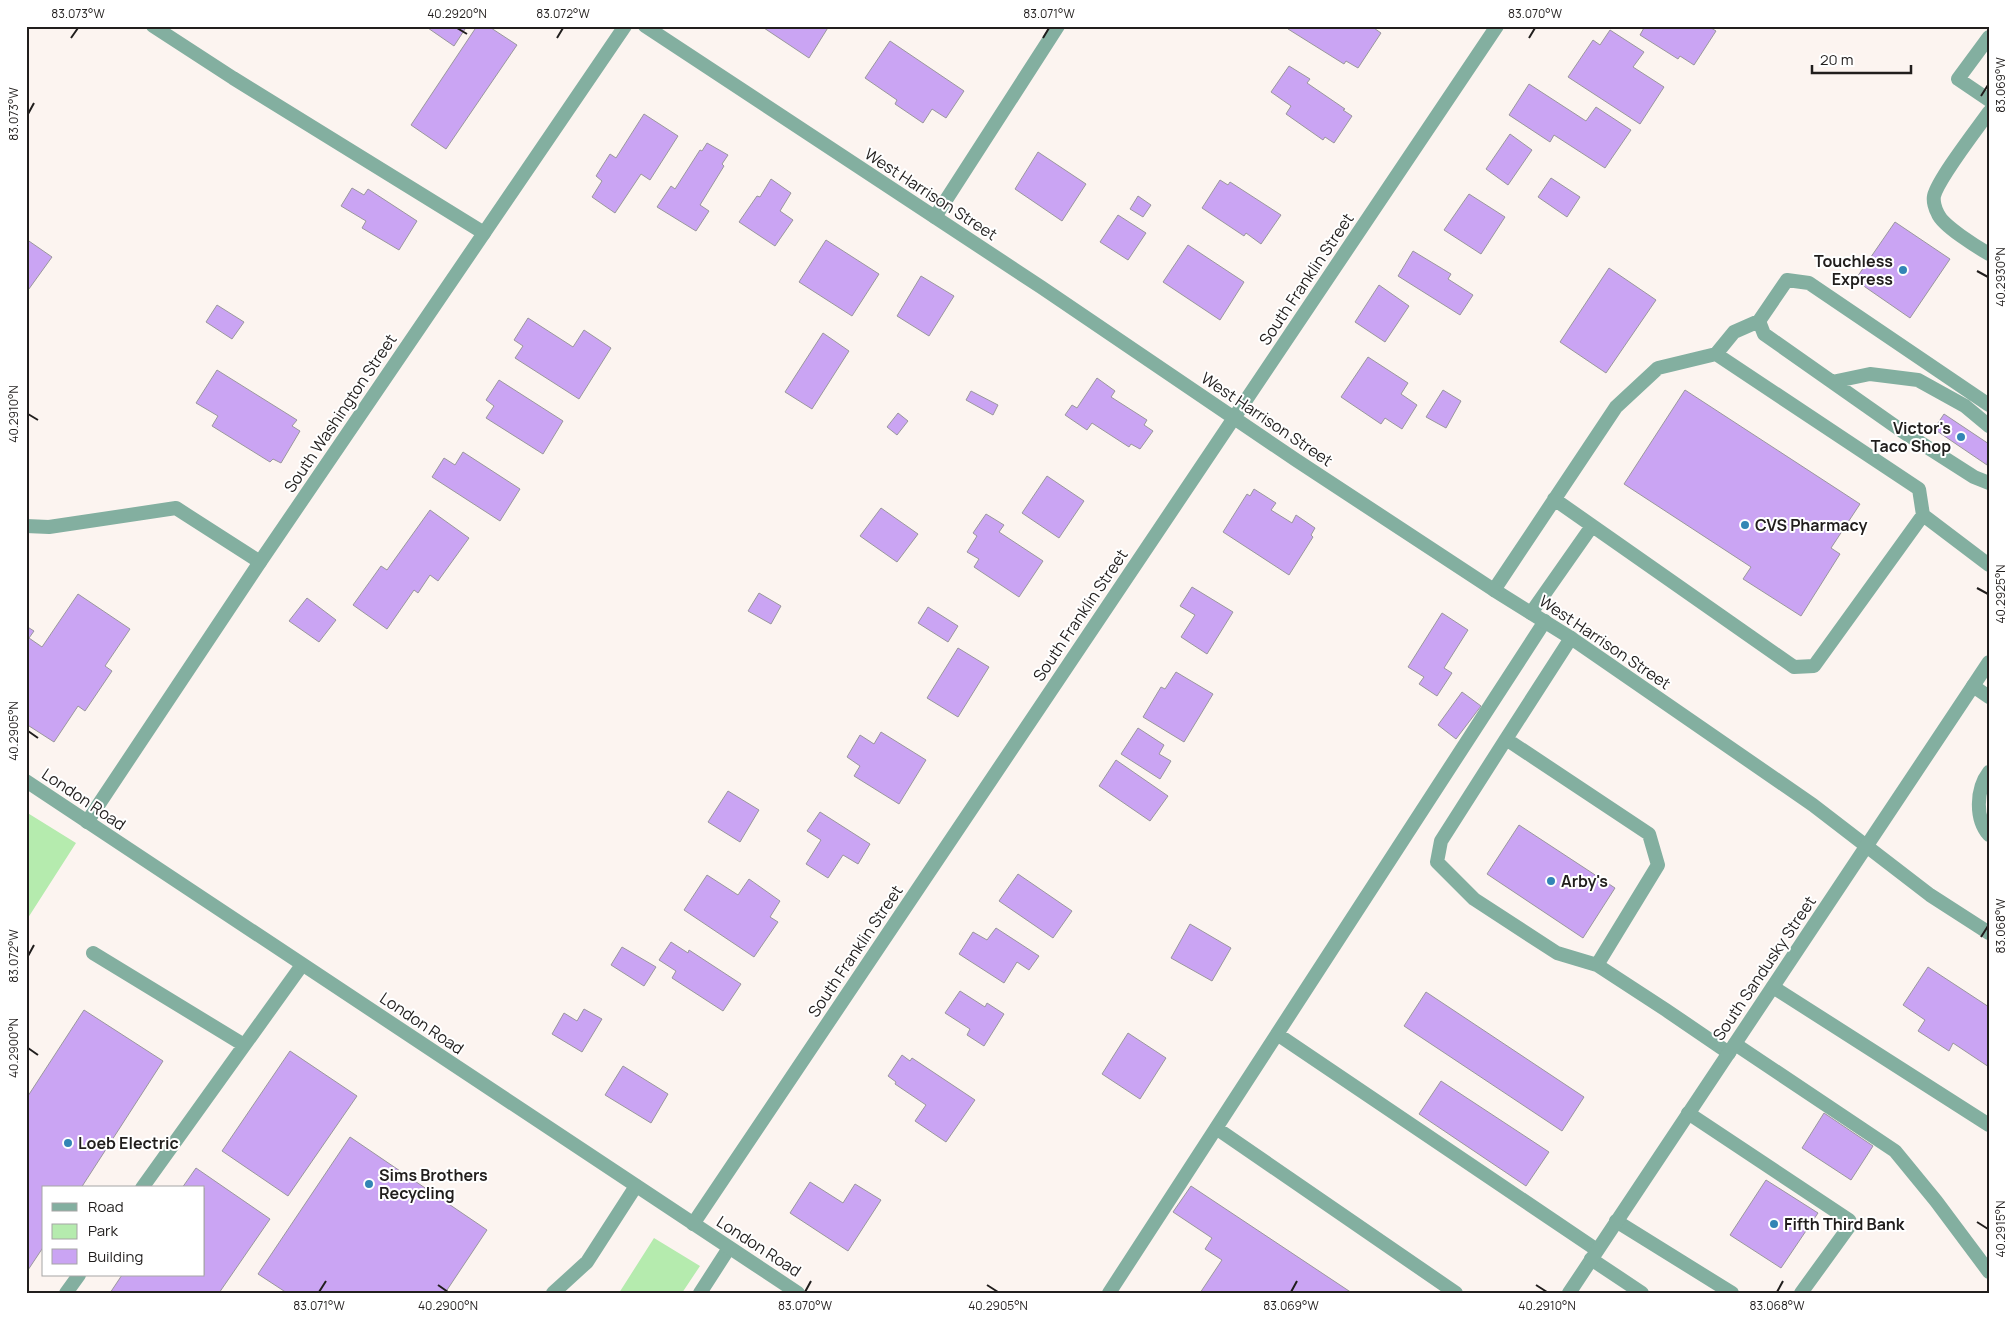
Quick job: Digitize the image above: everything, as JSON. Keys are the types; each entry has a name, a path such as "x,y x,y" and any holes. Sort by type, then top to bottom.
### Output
{"street":[{"path":"153,26 484,234"},
{"name":"South Washington Street","path":"87,822 260,562 625,26"},
{"name":"West Harrison Street","path":"646,26 1042,287 1296,460 1494,590 1571,638 1813,806 1930,895 1989,934"},
{"path":"935,217 1058,26"},
{"name":"South Franklin Street","path":"693,1224 1497,26"},
{"path":"1989,37 1958,79 1989,100"},
{"path":"1989,112 1940,182 1934,196 1934,204 1938,216 1965,239 1989,254"},
{"path":"1494,590 1616,407 1658,368 1716,354 1734,332 1759,321 1787,280 1809,283 1989,405"},
{"path":"1759,321 1764,334 1832,382 1902,431 1974,477 1989,483"},
{"path":"1716,354 1919,489 1923,515 1989,565"},
{"path":"1832,382 1870,374 1918,380 1965,406 1989,426"},
{"path":"1554,500 1794,667 1814,666 1923,515"},
{"path":"26,526 49,527 176,508 260,562"},
{"path":"1531,613 1592,526"},
{"path":"1109,1293 1545,621"},
{"path":"1571,638 1441,841 1436,862 1474,899 1557,953 1597,965 1666,1010 1895,1151 1936,1201 1989,1272"},
{"name":"South Sandusky Street","path":"1569,1293 1989,662"},
{"path":"1973,686 1989,697"},
{"path":"1506,739 1649,834 1658,865 1597,965"},
{"path":"1989,772 1979,790 1978,810 1989,836"},
{"name":"London Road","path":"26,781 798,1293"},
{"path":"93,953 244,1046"},
{"path":"143,1186 302,965"},
{"path":"1773,987 1989,1125"},
{"path":"1277,1034 1594,1254 1642,1293"},
{"path":"1688,1113 1849,1220 1851,1224 1801,1293"},
{"path":"1216,1128 1453,1292"},
{"path":"553,1293 587,1262 636,1186"},
{"path":"1616,1221 1732,1293"},
{"path":"700,1293 729,1248"},
{"path":"66,1293 78,1276"}],"green space":[{"path":"26,812 76,843 26,921"},
{"path":"654,1238 700,1266 682,1293 619,1293"}],"building":[{"path":"425,26 467,26 454,46"},
{"path":"477,26 488,26 517,45 446,149 411,125"},
{"path":"761,26 829,26 809,58"},
{"path":"1289,26 1371,26 1381,33 1358,68 1346,61 1344,64 1288,29"},
{"path":"1645,26 1708,26 1716,31 1694,65 1680,56 1678,59 1640,35"},
{"path":"1610,30 1644,52 1633,67 1664,87 1640,124 1568,77 1593,40 1600,45"},
{"path":"890,41 964,91 946,118 932,109 923,123 895,104 897,100 865,78"},
{"path":"1289,66 1310,79 1307,83 1345,109 1343,110 1352,116 1334,143 1325,137 1323,140 1286,114 1291,106 1271,92"},
{"path":"1529,84 1586,121 1596,107 1631,130 1605,168 1554,135 1550,142 1509,115"},
{"path":"644,114 678,136 650,180 641,174 615,213 592,197 602,181 596,176 610,154 616,158"},
{"path":"1510,134 1532,150 1508,185 1486,169"},
{"path":"707,143 728,155 722,164 724,166 700,205 709,211 696,231 657,207 671,186 675,189 700,150 702,151"},
{"path":"1038,152 1086,184 1062,221 1015,189"},
{"path":"1551,178 1580,197 1567,217 1538,197"},
{"path":"771,179 791,193 780,211 793,220 775,246 739,222 757,196 760,197"},
{"path":"1220,180 1228,185 1230,182 1281,215 1261,244 1246,233 1244,236 1202,208"},
{"path":"352,188 364,195 368,189 417,221 399,250 362,228 366,221 341,206"},
{"path":"1469,194 1505,217 1481,254 1444,230"},
{"path":"1138,196 1151,205 1143,217 1130,209"},
{"path":"1118,215 1146,233 1128,260 1100,242"},
{"name":"Touchless Express","path":"1895,222 1950,259 1910,318 1855,280"},
{"path":"26,239 52,257 26,293"},
{"path":"826,240 879,274 852,316 799,282"},
{"path":"1188,245 1244,282 1220,320 1163,282"},
{"path":"1413,251 1451,274 1448,279 1473,295 1460,315 1398,276"},
{"path":"1609,268 1656,300 1606,373 1560,342"},
{"path":"921,276 954,296 929,336 897,316"},
{"path":"1379,285 1409,306 1385,342 1355,322"},
{"path":"217,305 244,322 232,339 206,322"},
{"path":"528,318 573,347 584,330 611,348 579,399 515,358 523,346 514,340"},
{"path":"823,333 849,351 812,409 785,392"},
{"path":"1368,357 1408,383 1401,394 1417,405 1402,429 1385,418 1381,424 1341,397"},
{"path":"217,370 297,420 292,426 300,431 281,463 273,459 270,462 212,426 218,416 196,403"},
{"path":"1097,378 1115,391 1111,397 1147,420 1144,425 1153,431 1140,449 1131,444 1129,447 1092,423 1087,430 1065,415 1072,405 1077,408"},
{"path":"499,380 563,421 543,454 486,418 494,406 486,400"},
{"path":"1443,390 1461,401 1446,428 1426,417"},
{"path":"1685,390 1860,504 1831,548 1840,554 1801,616 1743,579 1751,567 1624,484"},
{"path":"971,391 998,405 993,415 966,400"},
{"path":"898,413 908,421 897,435 887,427"},
{"name":"Victor's Taco Shop","path":"1944,414 1989,444 1987,465 1934,429"},
{"path":"463,452 520,489 500,521 432,477 444,458 455,465"},
{"path":"1047,476 1084,501 1059,538 1022,513"},
{"path":"1254,489 1276,503 1271,510 1292,523 1296,515 1315,528 1311,535 1313,537 1289,575 1223,532 1247,494 1250,496"},
{"path":"881,508 918,534 897,562 860,536"},
{"path":"430,510 469,538 438,581 430,575 418,593 414,590 387,629 353,605 381,566 387,570"},
{"path":"986,514 1004,525 999,532 1043,561 1019,597 974,567 979,559 967,552 977,536 973,533"},
{"path":"1192,587 1233,612 1207,654 1181,637 1195,615 1180,606"},
{"path":"759,593 781,606 771,624 748,611"},
{"path":"78,594 130,629 105,666 112,671 85,711 78,706 54,742 26,724 26,626 34,631 29,638 42,647"},
{"path":"307,598 336,620 319,642 289,621"},
{"path":"928,607 958,626 948,642 918,623"},
{"path":"1442,613 1468,630 1444,668 1452,673 1437,696 1419,684 1424,677 1408,667"},
{"path":"958,648 989,667 958,717 927,698"},
{"path":"1176,672 1213,694 1184,742 1143,717 1161,687 1165,689"},
{"path":"1462,692 1481,706 1456,739 1438,725"},
{"path":"1138,728 1164,745 1159,754 1171,761 1160,779 1121,754"},
{"path":"881,732 926,760 899,804 854,776 860,766 847,757 860,735 874,744"},
{"path":"1116,760 1168,796 1150,821 1099,786"},
{"path":"728,791 759,810 740,842 708,822"},
{"path":"820,812 870,844 858,864 843,855 828,878 806,864 821,840 807,831"},
{"name":"Arby's","path":"1519,825 1615,888 1583,938 1487,874"},
{"path":"1018,874 1072,911 1053,938 999,901"},
{"path":"707,875 738,895 749,879 780,901 770,917 778,922 754,957 684,910"},
{"path":"1190,924 1231,948 1212,981 1171,958"},
{"path":"996,928 1039,956 1029,970 1017,962 1004,983 959,954 973,932 987,940"},
{"path":"671,942 688,953 689,950 741,984 723,1011 672,978 676,971 659,960"},
{"path":"622,947 656,967 644,986 611,965"},
{"path":"1928,967 1989,1007 1989,1067 1953,1043 1949,1051 1918,1031 1925,1020 1903,1005"},
{"path":"960,991 985,1007 987,1003 1004,1014 984,1046 967,1035 970,1029 945,1013"},
{"path":"1426,992 1584,1097 1562,1131 1404,1026"},
{"path":"584,1009 602,1019 582,1052 552,1034 564,1013 577,1021"},
{"name":"Loeb Electric","path":"84,1010 163,1061 82,1186 42,1186 42,1249 26,1273 26,1099"},
{"path":"1128,1033 1166,1058 1140,1099 1102,1074"},
{"path":"290,1051 357,1096 288,1196 222,1151"},
{"path":"902,1055 910,1061 912,1058 975,1100 946,1142 915,1121 926,1105 895,1084 896,1082 888,1076"},
{"path":"623,1066 668,1094 651,1123 605,1095"},
{"path":"1441,1081 1549,1152 1526,1186 1419,1114"},
{"path":"1824,1113 1873,1146 1851,1180 1802,1148"},
{"name":"Sims Brothers Recycling","path":"350,1137 487,1230 445,1293 287,1293 258,1274"},
{"path":"196,1168 270,1219 219,1293 110,1293 121,1276 205,1276 205,1186 183,1186"},
{"name":"Fifth Third Bank","path":"1766,1180 1818,1213 1781,1268 1730,1235"},
{"path":"810,1182 843,1203 855,1184 881,1200 848,1251 790,1213"},
{"path":"1191,1186 1352,1293 1200,1293 1222,1260 1205,1249 1212,1238 1173,1212"}],"place":[{"name":"Touchless Express","path":"1903,270"},
{"name":"Victor's Taco Shop","path":"1961,437"},
{"name":"CVS Pharmacy","path":"1745,525"},
{"name":"Arby's","path":"1551,881"},
{"name":"Loeb Electric","path":"68,1143"},
{"name":"Sims Brothers Recycling","path":"369,1184"},
{"name":"Fifth Third Bank","path":"1774,1224"}]}
